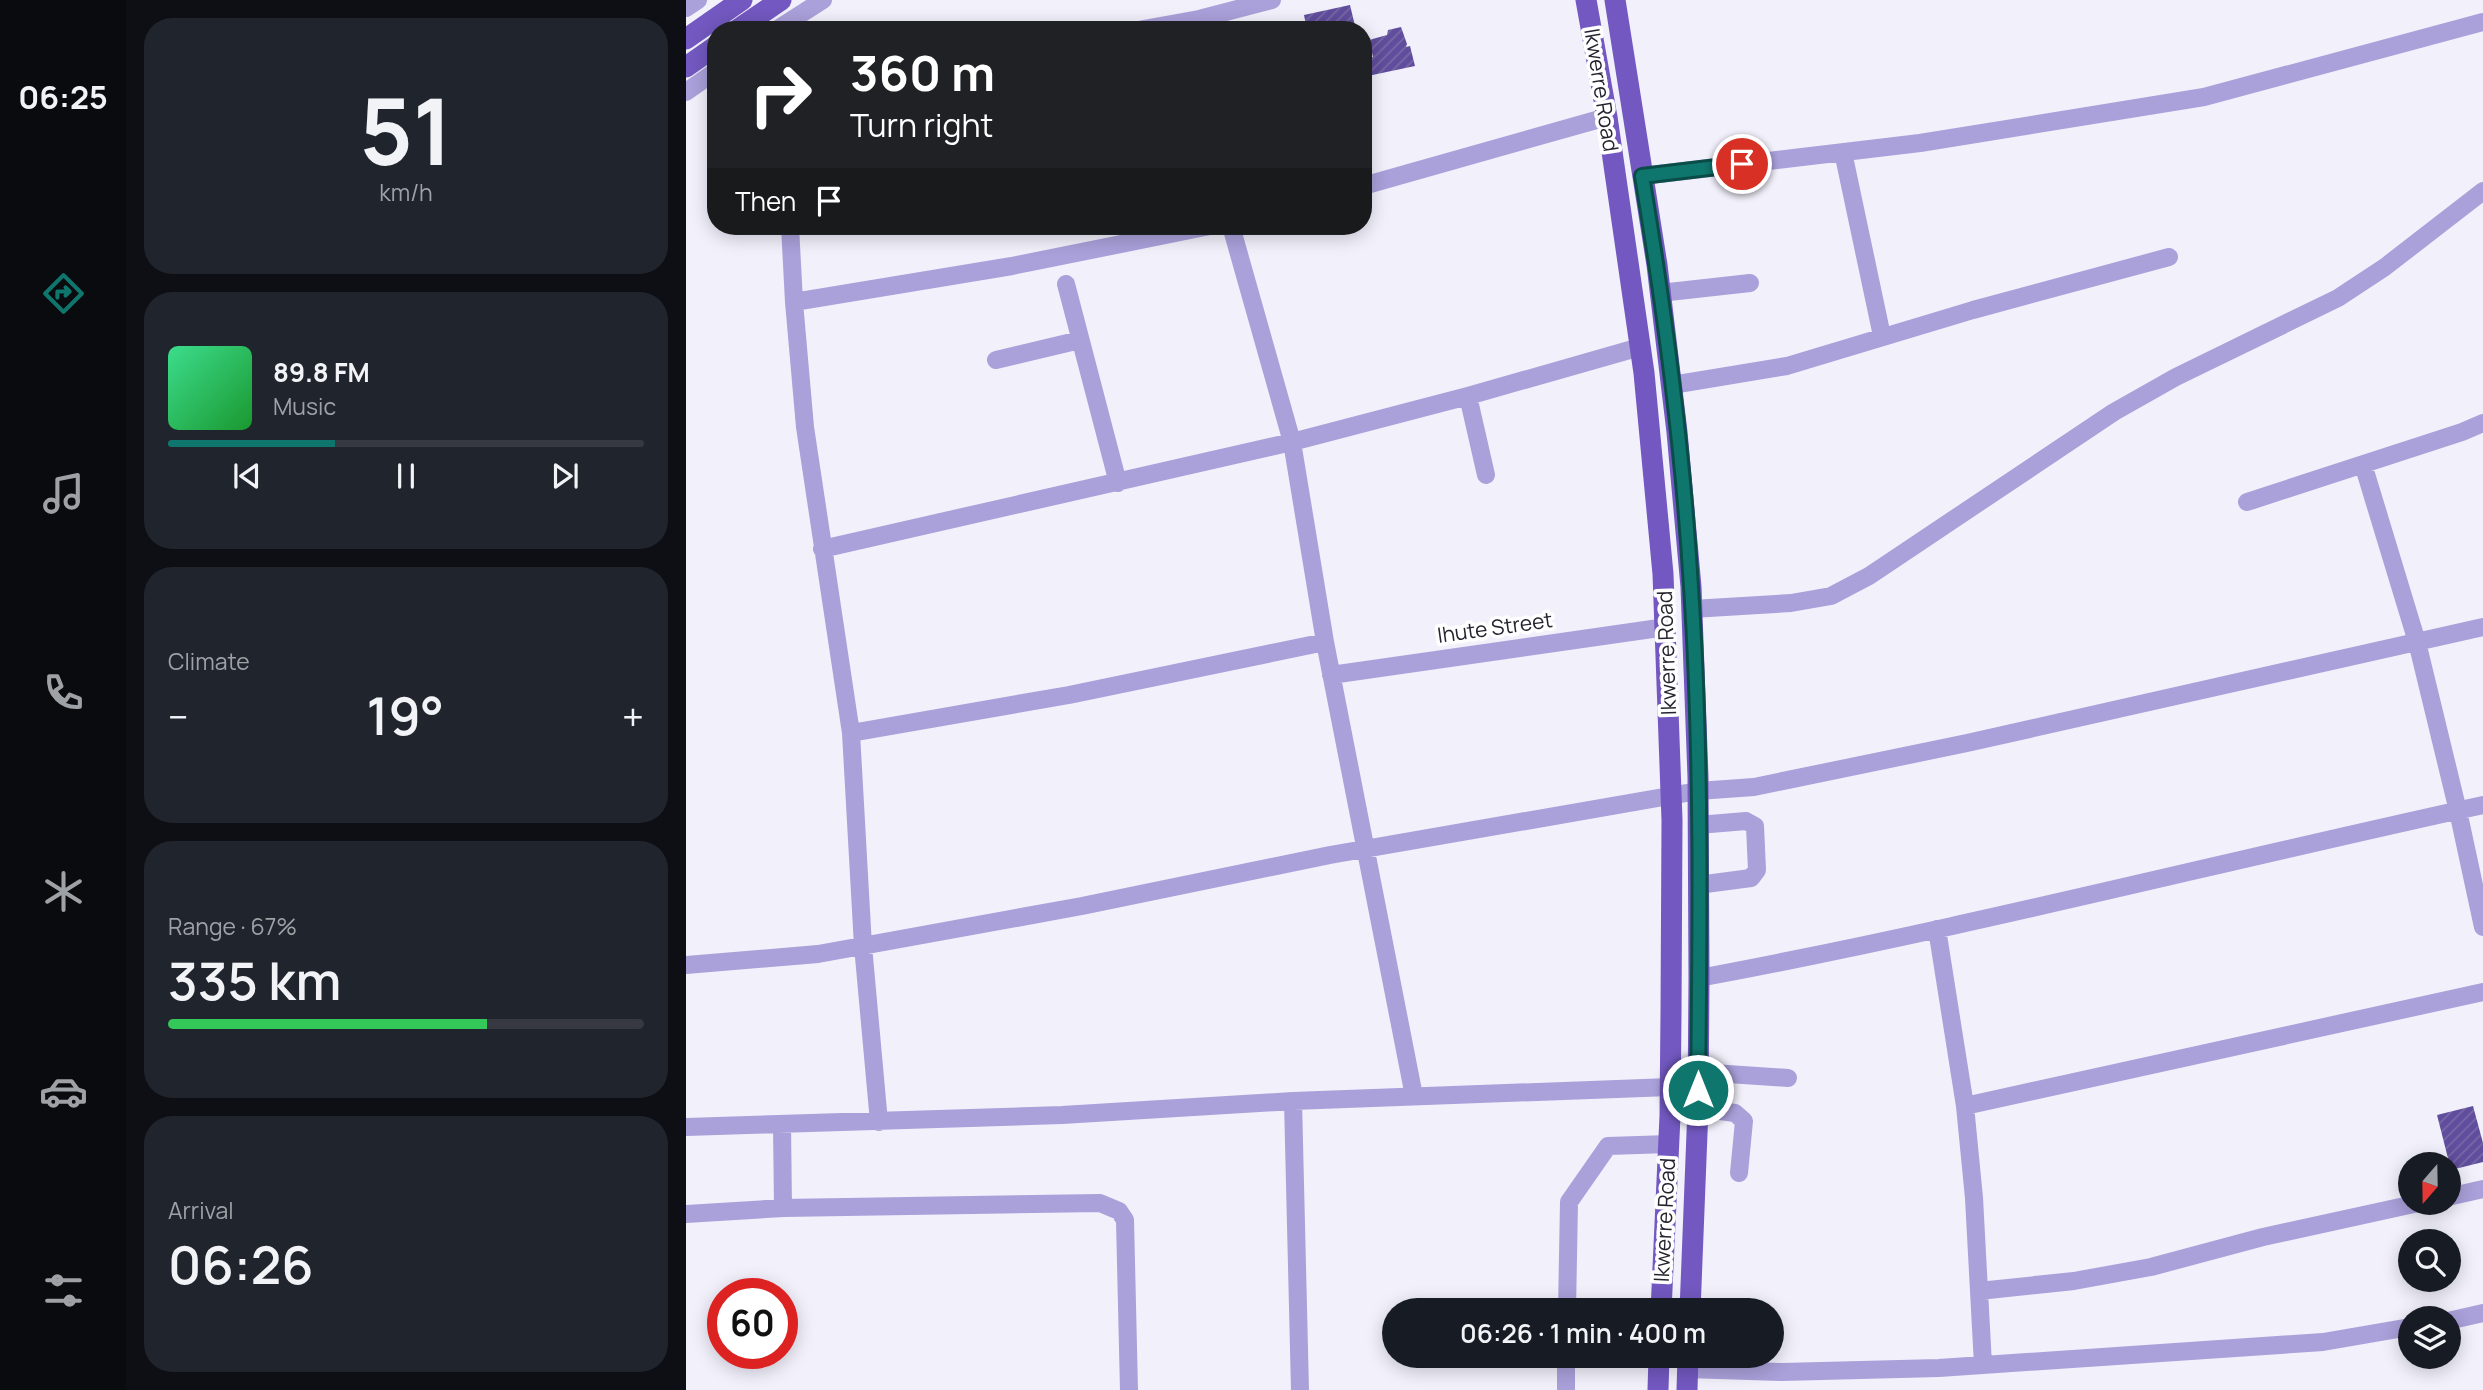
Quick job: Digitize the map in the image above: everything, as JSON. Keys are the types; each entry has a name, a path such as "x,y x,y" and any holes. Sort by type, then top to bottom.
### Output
{"main road":[{"path":"712,21 743,0"},
{"path":"750,21 781,0"},
{"name":"Ikwerre Road","path":"1586,0 1607,117 1640,347 1663,574 1671,797 1671,1087 1662,1298"},
{"name":"Ikwerre Road","path":"1615,0 1660,293 1692,609 1699,791 1699,1072 1691,1298"},
{"path":"686,39 707,25"},
{"path":"686,67 707,52"},
{"path":"1658,1390 1659,1368"}],"street":[{"path":"686,8 698,0"},
{"path":"790,21 823,0"},
{"path":"1203,21 1272,0"},
{"path":"1642,176 1920,143 2204,97 2483,22"},
{"path":"686,92 707,77"},
{"path":"1372,183 1607,117"},
{"path":"1843,152 1882,336"},
{"path":"1692,609 1791,603 1831,596 1868,576 2114,412 2176,377 2338,298 2385,267 2483,191"},
{"path":"790,235 805,428 851,733 863,946 879,1122"},
{"path":"794,302 1012,266 1165,235"},
{"path":"1234,235 1292,442 1331,675 1413,1096"},
{"path":"1671,385 1787,366 1882,336 2169,257"},
{"path":"1660,293 1749,283"},
{"path":"1066,285 1118,483"},
{"path":"996,360 1080,340"},
{"path":"822,549 1292,442 1640,347"},
{"path":"1468,396 1486,475"},
{"path":"2247,502 2483,423"},
{"path":"2363,464 2417,642 2483,927"},
{"name":"Ihute Street","path":"1331,675 1666,627"},
{"path":"686,963 818,954 1082,906 1366,848 1699,791 1754,787 1980,740 2483,627"},
{"path":"851,733 1069,695 1325,642"},
{"path":"1699,978 1847,950 2283,849 2483,806"},
{"path":"1698,825 1751,822 1755,827 1757,870 1751,878 1699,885"},
{"path":"1937,929 1965,1106 1974,1198 1983,1365"},
{"path":"1965,1106 2483,992"},
{"path":"1699,1072 1788,1078"},
{"path":"686,1127 1062,1115 1293,1101 1671,1087"},
{"path":"1293,1101 1300,1390"},
{"path":"1698,1108 1735,1113 1744,1121 1739,1173"},
{"path":"782,1124 783,1208"},
{"path":"1567,1298 1569,1202 1608,1146 1669,1144"},
{"path":"2461,1194 2483,1189"},
{"path":"686,1213 783,1208 1100,1203 1119,1211 1125,1220 1129,1390"},
{"path":"1979,1291 2074,1281 2151,1267 2263,1237 2398,1207"},
{"path":"2461,1318 2483,1313"},
{"path":"1687,1372 1782,1372 1983,1365 2323,1342 2398,1330"},
{"path":"1566,1368 1566,1390"}],"building":[{"path":"1350,5 1354,21 1305,21 1304,15"},
{"path":"1401,27 1415,66 1372,75 1372,39 1387,35 1388,30"},
{"path":"2473,1106 2483,1143 2483,1162 2461,1168 2461,1152 2446,1152 2437,1115"}],"route":[{"path":"1698,1090 1699,791 1691,587 1677,432 1657,265 1642,176 1742,164"}]}
